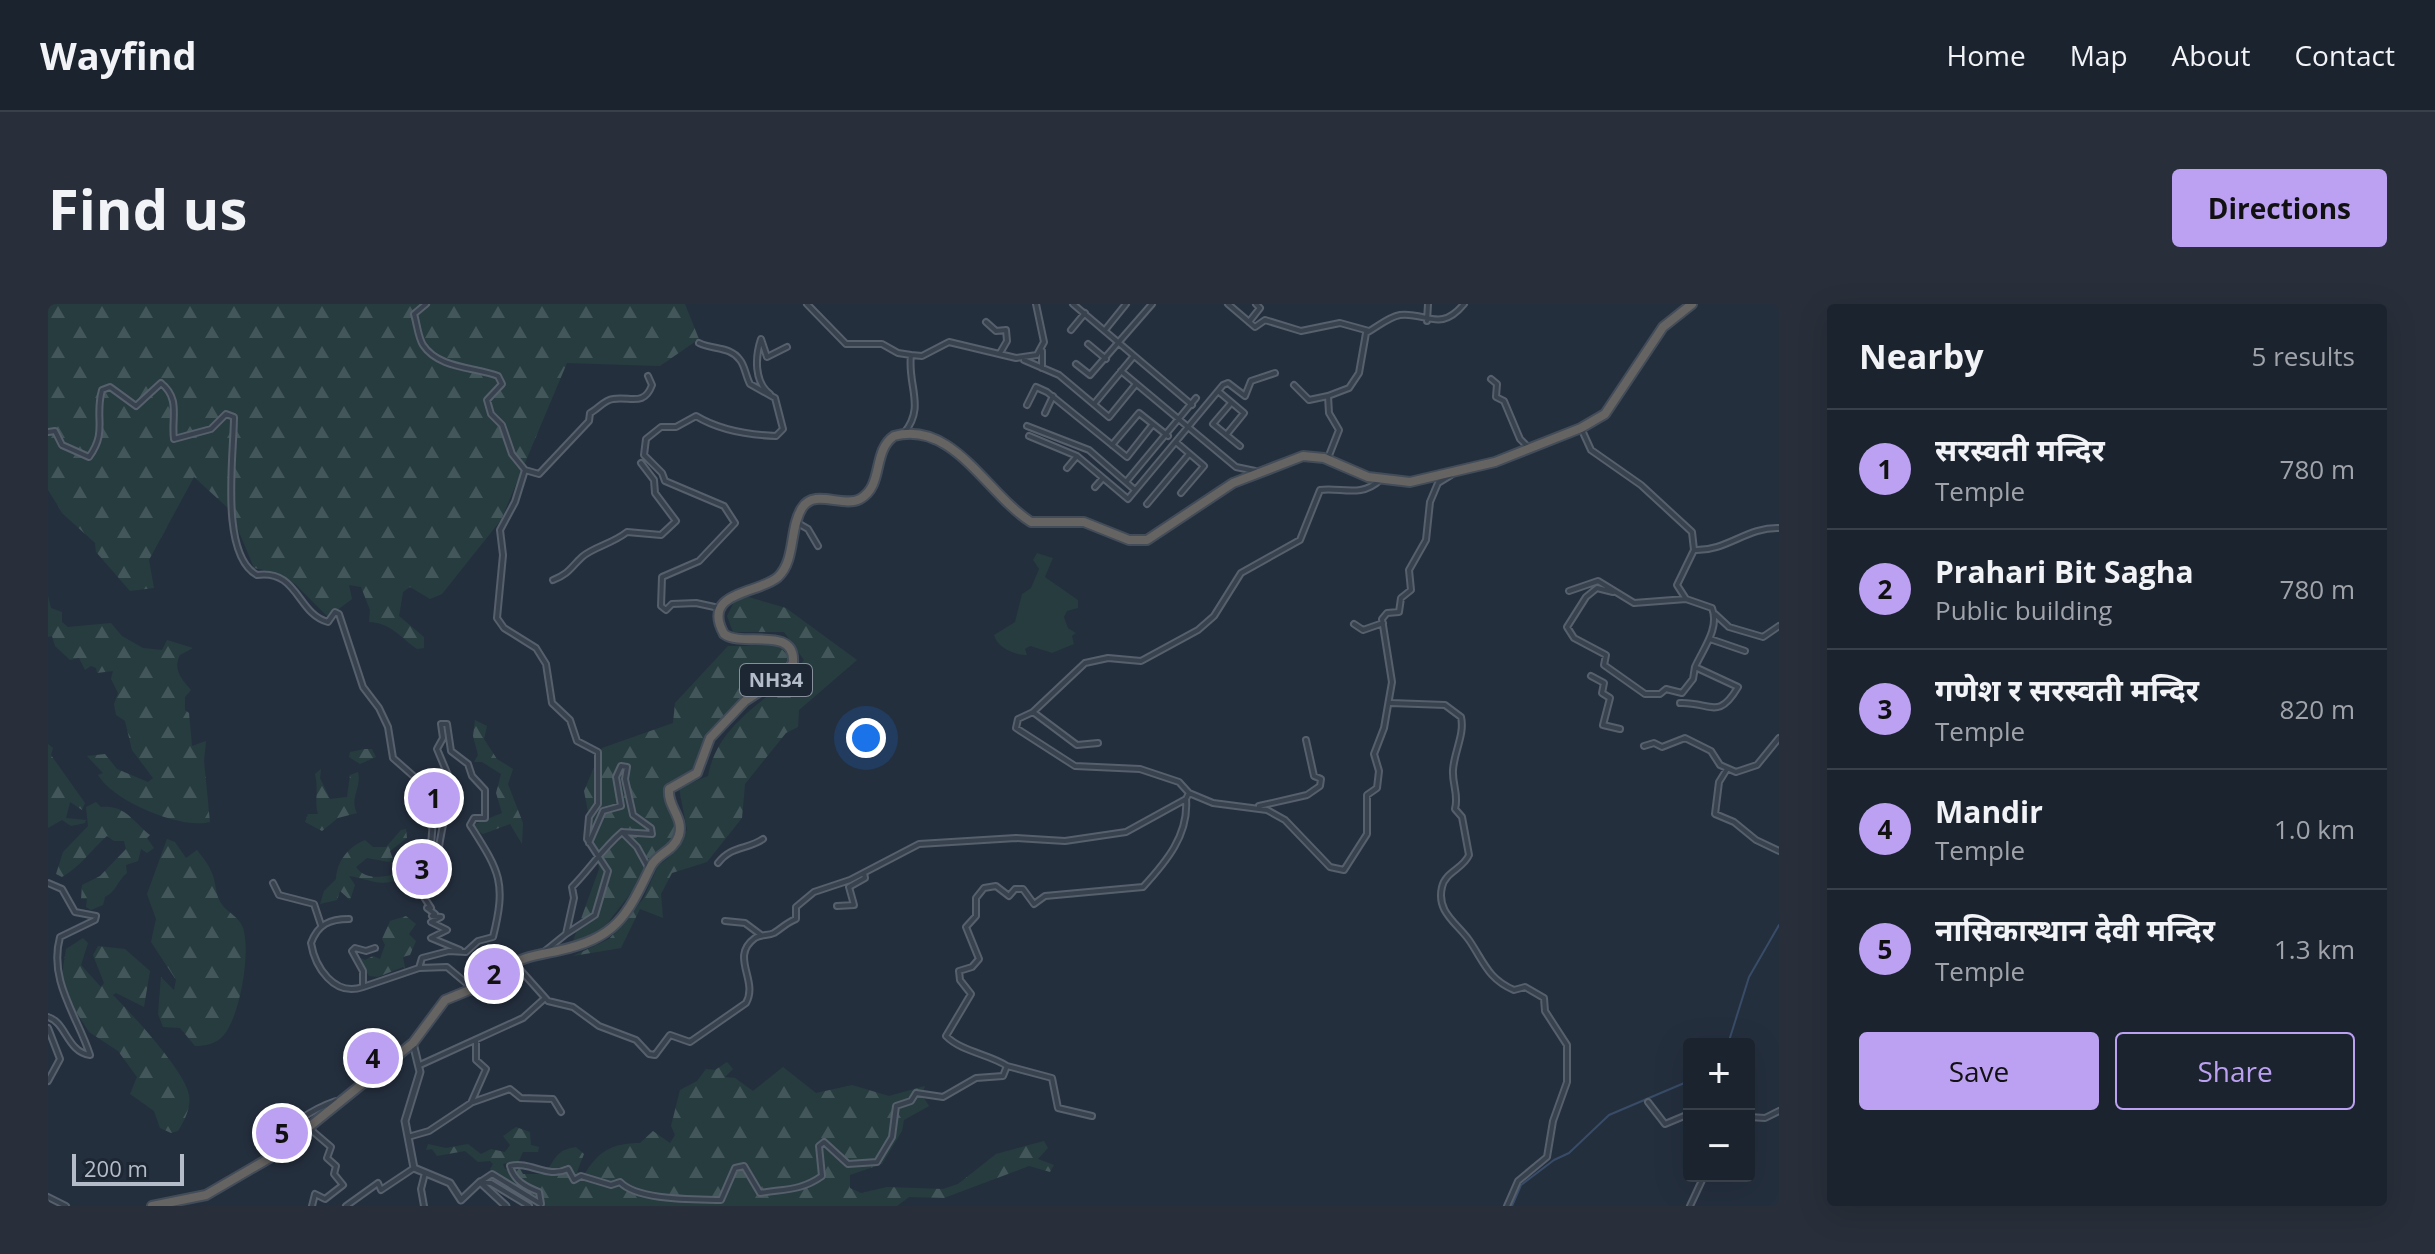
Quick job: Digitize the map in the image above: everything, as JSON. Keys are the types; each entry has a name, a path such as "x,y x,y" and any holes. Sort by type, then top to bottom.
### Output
{"highway":[{"path":"721,608 735,594 771,582 780,575 786,565 802,506 810,500 849,503 865,496 874,482 885,444 904,433 920,432 940,439 1031,522 1084,522 1129,540 1154,537 1233,483 1303,456 1328,460 1380,480 1416,482 1530,449 1581,428 1610,409 1663,327 1692,304"},
{"name":"NH34","path":"152,1206 206,1195 278,1153 413,1043 445,1000 472,988 513,962 592,942 607,935 644,887 651,868 669,851 680,833 680,823 668,800 669,789 697,773 710,738 745,701 783,676 793,663 792,651 784,642 729,638 721,628 721,608"}],"street":[{"path":"426,304 414,314 420,342 463,369 480,369 498,376 502,384 487,400 491,414 502,425 512,454 525,470 539,474 589,421 590,413 606,401 643,399 652,385 648,376"},
{"path":"807,304 846,344 882,344 898,353 922,356 949,342 1022,359 1059,375 1109,417 1136,383"},
{"path":"1036,304 1044,342 1042,368"},
{"path":"1073,304 1192,405"},
{"path":"1104,330 1126,304"},
{"path":"1076,364 1090,375 1152,304"},
{"path":"1228,304 1255,327 1265,320 1301,331 1340,323 1369,331"},
{"path":"1249,322 1260,308 1256,304"},
{"path":"1427,321 1428,304"},
{"path":"1294,385 1309,400 1349,388 1359,373 1361,346 1369,331 1396,316 1427,321 1455,315 1464,304"},
{"path":"1071,330 1085,313"},
{"path":"986,322 996,331 1006,330 1007,341 1000,353"},
{"path":"721,608 691,602 672,604 666,610 661,606 659,588 662,577 699,561 735,523 724,506 665,481 662,473 644,455 646,439 661,427 676,427 696,416 715,426 776,436 783,429 775,398 761,387 759,345 761,339 767,357 787,347"},
{"path":"699,343 733,354 742,361 750,384 775,398"},
{"path":"1088,344 1106,359"},
{"path":"1022,359 1042,351"},
{"path":"904,433 914,422 917,407 911,385 911,355"},
{"path":"1094,404 1134,356"},
{"path":"1121,371 1236,467 1258,472"},
{"path":"1029,436 1077,456 1128,499 1226,383 1245,396 1251,381 1275,373"},
{"path":"1491,379 1497,384 1496,397 1504,401 1520,439 1530,449"},
{"path":"48,432 55,431 62,445 89,457 102,432 97,407 102,390 110,387 136,406 161,383 170,391 174,401 174,439 211,429 226,414 234,417 234,442 229,457 231,527 248,567 257,575 267,573 293,586 312,614 321,620 328,622 335,612 339,614 363,687 379,708 388,727 393,758 435,795 430,858 417,880 421,890 428,893"},
{"path":"1027,405 1036,387 1053,396 1127,457 1153,424"},
{"path":"1218,391 1244,413 1227,434"},
{"path":"1045,413 1053,396"},
{"path":"1328,396 1329,413 1339,430 1328,450 1328,460"},
{"path":"1126,482 1168,436 1196,398"},
{"path":"1231,403 1213,424 1240,446"},
{"path":"1112,445 1139,413 1168,436"},
{"path":"1027,426 1089,450 1135,490"},
{"path":"1581,428 1591,450 1641,485 1692,532 1694,550 1677,585 1686,599"},
{"path":"1177,443 1204,466 1181,493"},
{"path":"1147,504 1189,453"},
{"path":"1067,468 1077,456"},
{"path":"553,580 572,571 582,556 612,544 627,532 661,535 676,521 655,493 654,480 641,463"},
{"path":"525,470 515,502 500,530 503,555 497,618 504,628 536,648 546,664 552,703 570,720 577,741 598,752 598,804 589,817 588,846 608,868 593,917 566,934 545,953"},
{"path":"1256,807 1285,820 1330,867 1344,870 1367,834 1367,795 1377,788 1379,771 1374,754 1391,703 1391,678 1383,623 1385,615 1400,610 1401,598 1411,590 1409,570 1426,540 1430,502 1438,483 1452,473"},
{"path":"1095,487 1103,478"},
{"path":"1306,740 1314,776 1321,779 1320,786 1307,795 1256,807 1213,803 1189,793 1179,782 1140,769 1114,766 1088,769 1061,760 1016,728 1018,719 1033,712 1085,663 1108,658 1141,661 1198,630 1214,616 1228,589 1246,568 1300,540 1320,490 1351,492 1373,487 1380,480"},
{"path":"796,522 808,529 818,546"},
{"path":"1694,550 1721,548 1755,529 1779,528"},
{"path":"1569,591 1598,581 1634,603 1686,599 1705,603 1729,627 1763,637 1779,626"},
{"path":"1615,592 1597,588 1591,591 1567,627 1574,638 1606,655 1604,665 1645,694 1660,694 1666,689 1682,693 1693,679 1695,667 1710,639 1715,614"},
{"path":"1354,624 1363,630 1383,623"},
{"path":"1710,639 1745,651"},
{"path":"1680,703 1710,708 1720,707 1733,699 1737,685 1695,667"},
{"path":"1591,676 1604,683 1602,693 1610,698 1603,725 1620,729"},
{"path":"1391,703 1445,705 1461,717 1462,731 1453,769 1459,797 1455,809 1462,817 1469,855 1457,871 1446,877 1441,889 1446,917 1468,939 1487,972 1499,983 1514,990 1525,987 1544,998 1545,1011 1567,1045 1567,1082 1553,1121 1547,1157 1518,1181 1507,1206"},
{"path":"1033,712 1077,745 1098,743"},
{"path":"419,968 422,958 449,951 466,952 478,941 493,937 500,896 498,870 470,825 474,818 485,818 485,790 472,776 468,764 451,751 447,724 441,724 443,738 437,749 456,794 445,810 438,868 428,893"},
{"path":"1644,746 1654,743 1662,747 1685,738 1711,751 1727,769 1736,772 1757,765 1779,738"},
{"path":"566,934 574,898 572,887 587,872 596,855 622,832 652,834 651,828 633,815 625,779 627,767 621,766 616,777 621,806 603,811 588,846"},
{"path":"1727,769 1719,782 1715,814 1734,822 1756,840 1779,851"},
{"path":"1092,1116 1058,1108 1052,1078 983,1059 946,1036 971,994 960,980 959,971 972,967 979,959 966,927 979,910 976,898 984,888 992,885 1009,896 1015,889 1023,889 1034,904 1045,896 1143,887 1161,867 1183,830 1189,793"},
{"path":"513,962 544,999 573,1007 599,1026 636,1040 649,1054 655,1055 670,1035 690,1042 746,1003 751,986 743,967 743,954 761,935 774,933 796,919 796,907 813,892 864,873 928,842 977,843 1016,838 1065,841 1126,832 1186,799"},
{"path":"622,832 651,868"},
{"path":"718,863 736,847 752,846 763,839"},
{"path":"837,906 854,905 849,887 865,878 864,873"},
{"path":"48,883 62,889 75,912 96,916 95,920 60,937 55,964 57,987 90,1055 73,1046 55,1019 48,1017"},
{"path":"273,883 279,895 314,904 321,927"},
{"path":"428,893 422,894 431,908 427,908 435,914 432,916 441,917 431,922 447,930 431,938 466,952"},
{"path":"349,919 332,919 321,927 311,943 323,974 352,989 419,968 447,967 472,988"},
{"path":"725,921 745,923 761,935"},
{"path":"363,987 363,971 352,951 355,948 366,951 375,948"},
{"path":"420,1065 523,1018 544,999"},
{"path":"48,1028 60,1059 48,1081"},
{"path":"471,1103 486,1069 476,1060 476,1040"},
{"path":"413,1043 420,1065 414,1099 405,1121 414,1168"},
{"path":"414,1168 450,1183 461,1200 492,1174 541,1204 539,1192 526,1187 511,1171 510,1166 519,1164 556,1175 568,1169 574,1180 581,1176 611,1185 620,1182 627,1190 672,1198 721,1200 735,1168 744,1166 760,1193 793,1191 822,1176 819,1146 824,1142 848,1164 877,1162 892,1137 896,1106 911,1101 916,1093 943,1097 976,1078 998,1078 1003,1076 1007,1066"},
{"path":"408,1137 429,1131 471,1103 494,1092 510,1089 521,1098 553,1099 561,1112"},
{"path":"278,1153 272,1146 295,1121 328,1103 336,1101 338,1105"},
{"path":"1648,1102 1665,1124 1683,1116"},
{"path":"1755,1117 1765,1118 1779,1111"},
{"path":"310,1129 331,1147 327,1158 336,1166 334,1174 343,1185 325,1199 315,1194 312,1206"},
{"path":"346,1206 378,1183 381,1190 394,1185 414,1168"},
{"path":"424,1206 421,1189 425,1173"},
{"path":"480,1182 506,1206"},
{"path":"480,1182 491,1183 529,1206"},
{"path":"1690,1206 1701,1182"},
{"path":"48,1197 66,1206"}],"green space":[{"path":"48,304 685,304 699,339 660,366 567,363 501,520 442,594 430,599 410,587 403,592 399,616 424,637 424,648 417,649 389,628 369,622 370,610 361,587 349,585 352,599 328,617 295,584 269,571 254,568 230,510 194,477 149,560 154,588 130,591 96,552 95,543 63,514 48,490"},
{"path":"1037,553 1053,558 1045,577 1078,600 1078,608 1067,611 1064,617 1068,628 1076,633 1072,636 1074,644 1052,653 1030,646 1025,649 1027,655 1022,655 1003,647 994,635 1015,622 1022,594 1031,588 1039,569 1033,560"},
{"path":"738,594 786,608 857,660 799,710 798,727 786,733 745,784 742,818 707,862 672,873 661,894 663,918 640,909 621,948 573,956 609,939 643,899 658,866 668,858 687,830 679,788 708,776 714,756 735,725 804,660 784,632 733,632 727,616"},
{"path":"48,596 51,608 62,612 62,622 68,627 111,623 122,636 143,648 162,650 167,640 193,648 180,655 177,666 191,690 185,697 185,710 189,713 192,746 206,741 204,761 210,822 182,822 149,811 118,794 98,775 103,773 87,756 105,754 117,769 148,782 153,778 132,750 125,721 116,715 114,704 118,693 111,679 113,671 97,673 96,668 91,666 85,670 79,658 70,660 55,646 52,636 48,637"},
{"path":"728,646 779,646 790,658 711,734 697,766 665,785 675,820 674,837 600,933 573,941 599,869 584,791 602,748 673,723 675,703"},
{"path":"475,720 487,726 484,739 497,759 513,769 508,784 523,823 522,844 510,824 483,834 475,829 475,824 502,813 496,793 501,774 482,762 474,762 478,755 473,736"},
{"path":"48,744 53,748 51,755 85,803 82,810 70,802 66,818 86,820 85,823 71,826 62,820 48,828"},
{"path":"372,749 376,757 360,764 349,757 350,752"},
{"path":"321,769 320,778 330,799 347,797 350,775 358,772 359,777 354,803 357,813 338,818 322,831 305,822 308,814 318,814 315,774"},
{"path":"96,802 101,807 116,808 128,815 150,835 147,838 154,848 147,853 141,849 138,861 126,865 127,873 105,897 103,905 91,910 86,907 87,899 81,899 82,885 100,876 126,849 124,841 114,841 107,836 69,873 62,877 56,874 63,852 88,826 86,807"},
{"path":"406,829 407,838 390,851 393,859 389,862 367,858 356,867 373,877 406,873 385,883 349,876 355,885 350,900 340,891 337,900 320,904 324,891 336,879 341,861 349,851 365,840 373,847 386,847 401,830"},
{"path":"167,839 175,842 186,858 197,850 210,868 220,902 243,928 246,953 239,1000 223,1036 206,1045 195,1046 180,1028 163,1027 158,1014 161,977 174,990 176,980 151,942 156,919 147,894"},
{"path":"406,916 416,924 409,934 416,941 410,955 403,957 406,972 403,967 378,977 369,976 356,956 365,960 373,956 380,959 385,945 382,939 390,921"},
{"path":"83,938 88,943 81,965 101,987 104,983 93,955 98,946 125,949 150,971 144,1007 116,993 113,995 156,1043 185,1085 189,1105 178,1131 171,1133 160,1128 154,1111 130,1094 137,1077 118,1051 89,1032 60,987 66,949"},
{"path":"727,1062 733,1069 725,1077 735,1078 753,1091 783,1067 816,1093 852,1085 889,1096 925,1086 922,1095 929,1106 904,1120 902,1131 882,1164 850,1175 850,1188 861,1193 887,1187 943,1189 958,1184 996,1154 1044,1141 1048,1148 1038,1159 1054,1165 1050,1172 1029,1166 944,1198 909,1197 897,1206 534,1206 518,1193 505,1191 506,1183 490,1169 493,1164 490,1161 478,1162 465,1151 437,1156 432,1149 426,1150 428,1144 446,1148 468,1144 481,1154 491,1149 505,1152 510,1145 503,1136 516,1127 530,1132 531,1145 539,1147 538,1152 523,1152 519,1161 503,1164 505,1169 519,1167 523,1174 545,1174 560,1153 576,1147 584,1154 577,1172 584,1175 607,1150 640,1143 653,1131 670,1143 675,1135 671,1126 680,1090 697,1081 706,1069 715,1070"}],"waterway":[{"path":"1730,1038 1749,977 1779,925"},
{"path":"1512,1206 1521,1185 1554,1160 1569,1153 1609,1115 1683,1084"}],"place":[{"name":"सरस्वती मन्दिर","path":"434,798"},
{"name":"गणेश र सरस्वती मन्दिर","path":"422,869"},
{"name":"Prahari Bit Sagha","path":"494,974"},
{"name":"Mandir","path":"373,1058"},
{"name":"नासिकास्थान देवी मन्दिर","path":"282,1133"}]}
